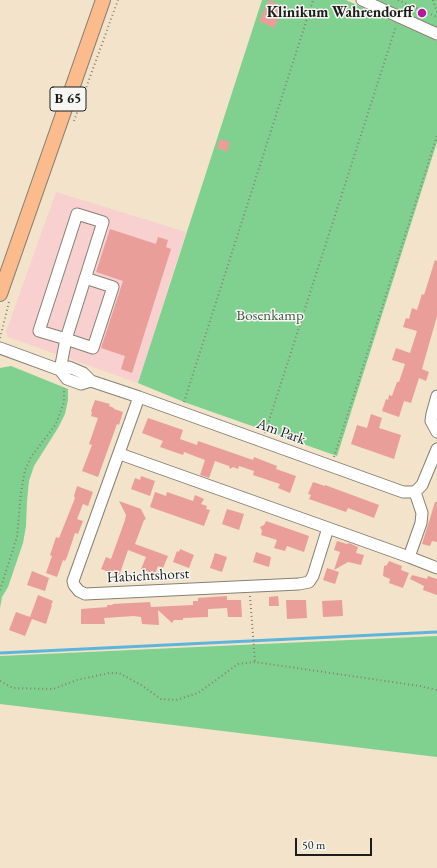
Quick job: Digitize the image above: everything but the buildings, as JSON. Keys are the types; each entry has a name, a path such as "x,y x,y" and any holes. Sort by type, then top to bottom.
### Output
{"main road":[{"name":"B 65","path":"0,294 102,0"}],"street":[{"path":"362,0 437,34"},
{"path":"60,370 66,339 103,222 77,214 39,331 66,339 93,348 113,287 86,278"},
{"name":"Am Park","path":"0,348 60,370 69,367 72,368 83,373 91,381 403,492 415,492"},
{"path":"437,396 431,422 437,432"},
{"name":"Habichtshorst","path":"139,397 120,454 73,581 74,586 79,591 85,594 299,584 309,582 313,576 328,528"},
{"path":"409,557 421,523 422,513 415,492 422,485 437,449"},
{"path":"120,454 437,568"}],"path":[{"path":"72,127 118,0"},
{"path":"184,402 313,0"},
{"path":"398,0 437,17"},
{"path":"433,0 437,12"},
{"path":"265,431 397,23"},
{"path":"335,455 437,136"},
{"path":"0,590 17,537 21,492 25,470 31,458 56,424 64,402 64,385"},
{"path":"250,586 252,640 255,662"},
{"path":"0,681 13,688 52,689 77,680 109,673 119,674 141,685 161,699 176,700 198,693 238,664 255,662 437,690"}],"shaded area":[{"path":"56,192 186,232 138,383 8,337 6,332"}],"green space":[{"name":"Bosenkamp","path":"262,0 346,0 437,41 437,142 337,456 184,402 138,383"},
{"name":"Klinikum Wahrendorff","path":"377,0 437,0 437,27"},
{"path":"11,366 68,389 68,400 65,414 34,466 29,481 26,526 23,543 8,587 2,597 0,608 0,368"},
{"path":"437,636 437,757 0,704 0,656"}],"waterway":[{"path":"0,653 437,632"}],"place":[{"name":"Klinikum Wahrendorff","path":"422,13"}]}
